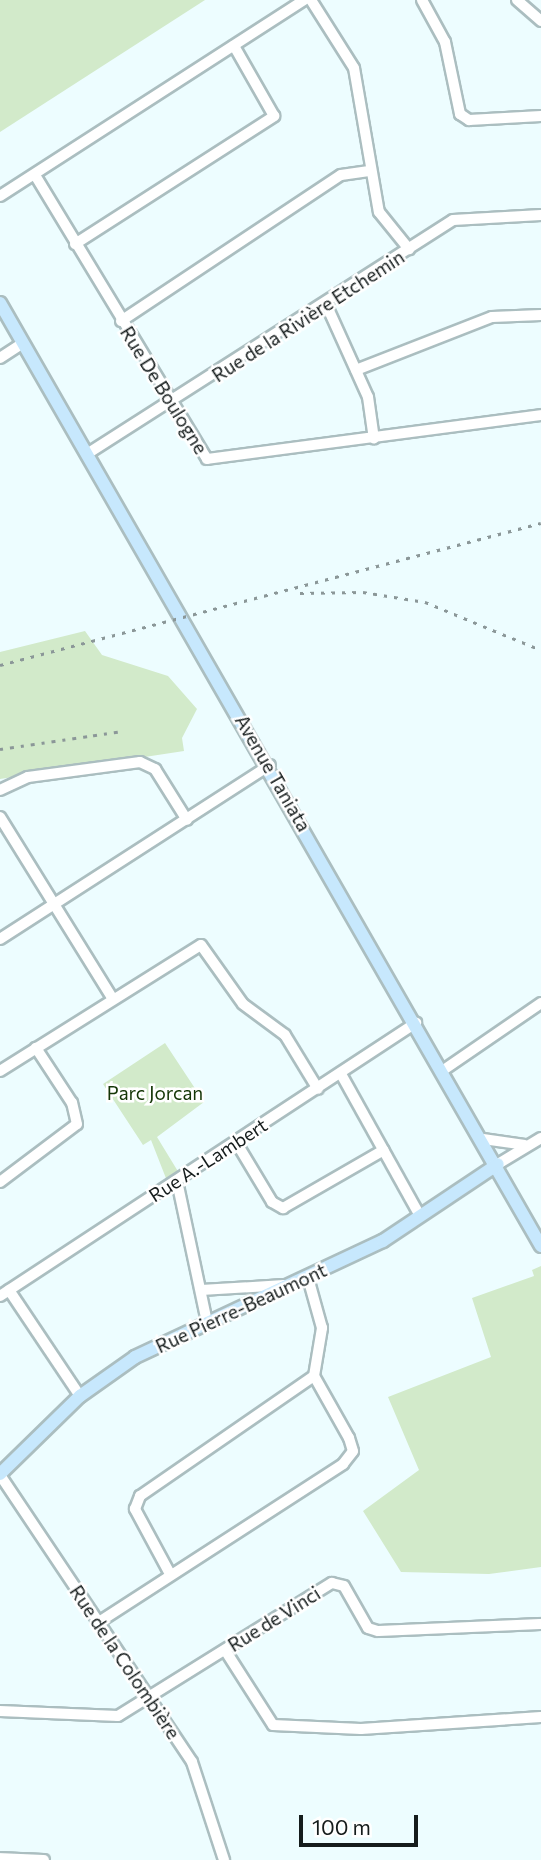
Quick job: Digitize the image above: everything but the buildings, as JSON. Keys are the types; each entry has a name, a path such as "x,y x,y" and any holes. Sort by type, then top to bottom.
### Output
{"main road":[{"name":"Avenue Taniata","path":"0,303 270,765 442,1071 498,1164 541,1246"},
{"name":"Rue Pierre-Beaumont","path":"0,1474 80,1396 135,1357 308,1278 421,1216 498,1164"}],"street":[{"path":"0,196 304,0"},
{"path":"311,0 355,68 379,212 409,249"},
{"path":"517,0 541,20"},
{"path":"426,1 445,42 460,114 469,120 541,116"},
{"path":"75,244 274,116 234,46"},
{"path":"121,321 341,175 371,171"},
{"name":"Rue De Boulogne","path":"35,175 171,406 208,459 541,415"},
{"name":"Rue de la Rivière Etchemin","path":"87,454 171,406 453,220 541,215"},
{"path":"327,304 356,370 374,439"},
{"path":"356,370 492,317 541,315"},
{"path":"0,358 23,343"},
{"path":"0,790 28,777 140,762 155,769 187,820"},
{"path":"0,939 270,765"},
{"path":"0,817 113,999"},
{"path":"0,1071 201,946 243,1004 285,1035 318,1089"},
{"path":"442,1071 541,1003"},
{"name":"Rue A.-Lambert","path":"4,1293 416,1023"},
{"path":"0,1182 77,1124 72,1103 36,1048"},
{"path":"341,1074 421,1216"},
{"path":"498,1164 541,1138"},
{"path":"483,1139 529,1144"},
{"path":"236,1142 272,1202 283,1208 384,1150"},
{"path":"177,1181 207,1322"},
{"path":"99,1622 169,1572 343,1464 353,1451 314,1376 322,1328 308,1278"},
{"path":"201,1290 294,1284"},
{"path":"4,1293 80,1396"},
{"path":"169,1572 135,1509 141,1496 314,1376"},
{"name":"Rue de la Colombière","path":"0,1474 192,1762 224,1860"},
{"name":"Rue de Vinci","path":"0,1711 118,1716 332,1583 344,1586 368,1628 379,1631 541,1624"},
{"path":"225,1650 273,1725 361,1729 541,1717"},
{"path":"0,1858 44,1860"}],"green space":[{"path":"0,0 205,0 0,132"},
{"path":"85,631 102,655 168,676 197,709 182,738 184,751 0,779 0,652"},
{"name":"Parc Jorcan","path":"165,1043 204,1102 157,1137 182,1178 169,1186 151,1140 143,1145 103,1084"},
{"path":"541,1266 541,1567 489,1574 401,1572 363,1511 419,1470 388,1397 491,1357 472,1298 534,1276 532,1270"}],"railway":[{"path":"0,665 541,523"},
{"path":"300,593 363,592 425,602 541,650"},
{"path":"0,749 123,731"}]}
